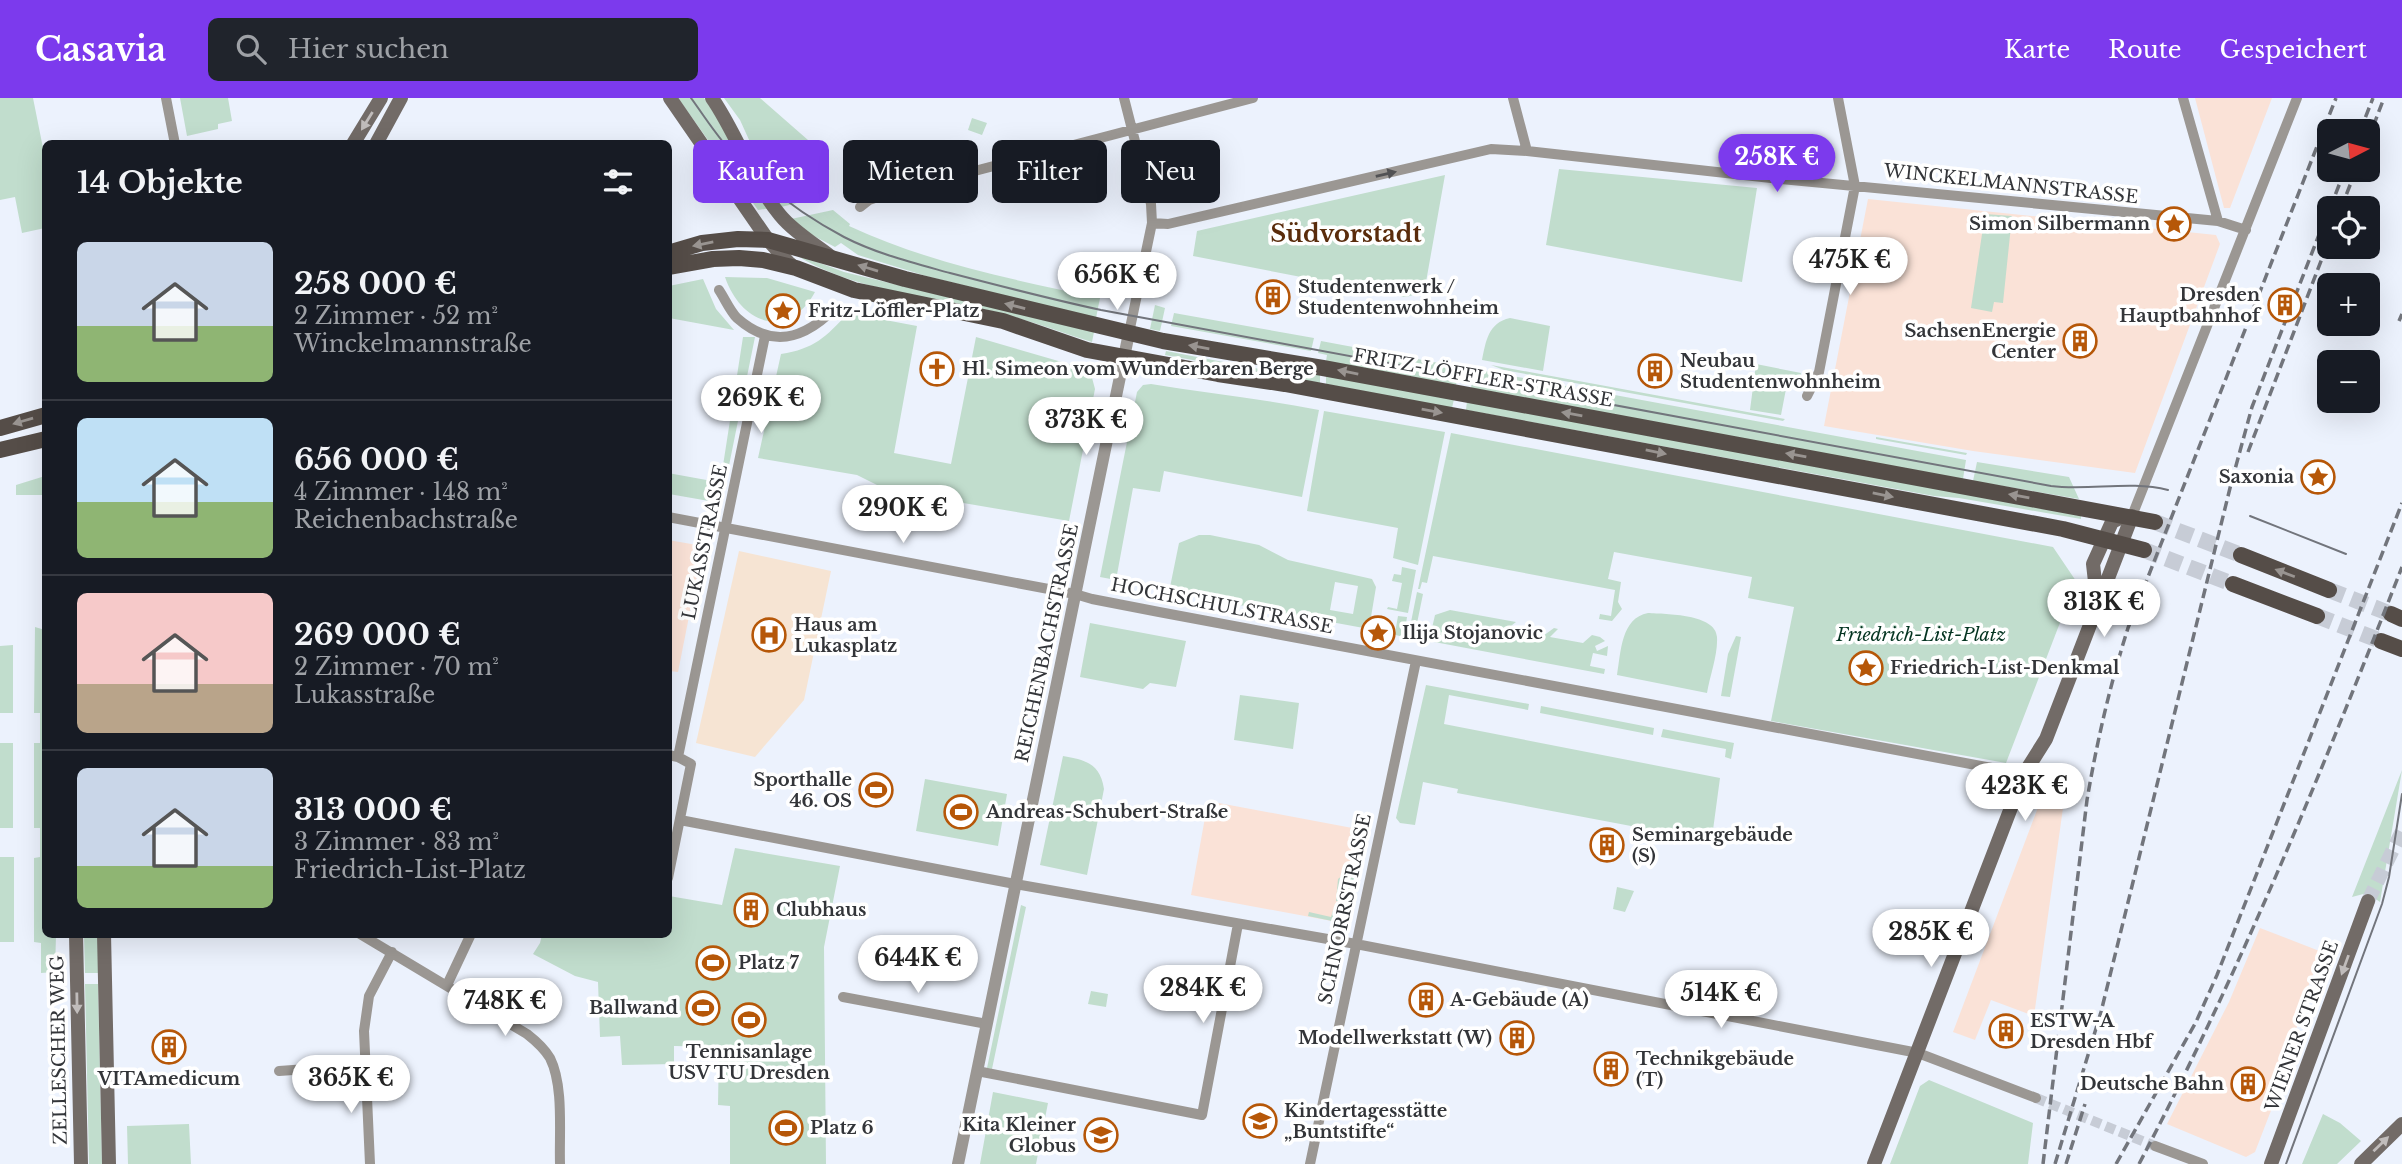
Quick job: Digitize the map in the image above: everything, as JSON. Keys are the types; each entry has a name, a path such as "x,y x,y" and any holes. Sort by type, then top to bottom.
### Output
{"main road":[{"path":"355,140 381,98"},
{"path":"378,140 401,98"},
{"path":"670,98 768,240 796,268"},
{"path":"712,98 729,122 779,214 831,256"},
{"name":"FRITZ-LÖFFLER-STRASSE","path":"672,252 702,243 738,239 768,240 905,279 1129,333 2155,522"},
{"path":"672,266 713,259 763,260 796,268 854,289 1003,321 1069,345 1124,357 1293,385 1818,482 2104,538 2144,550"},
{"path":"0,428 42,416"},
{"path":"0,450 42,440"},
{"path":"1874,1164 2024,774 2046,739 2098,608 2123,544 2132,516 2112,522 2093,564 2098,608"},
{"path":"2241,555 2329,590"},
{"path":"2233,584 2317,616"},
{"path":"2381,641 2402,649"},
{"name":"WIENER STRASSE","path":"2273,1159 2368,901"},
{"name":"ZELLESCHER WEG","path":"76,938 81,1164"},
{"path":"104,938 109,1164"},
{"path":"2361,1164 2402,1124"}],"street":[{"path":"166,98 173,140"},
{"name":"REICHENBACHSTRASSE","path":"958,1164 1152,223 1151,204 1124,98"},
{"path":"860,207 869,200 887,194 1253,98"},
{"path":"1513,98 1527,150"},
{"path":"1807,396 1819,372 1855,186 1838,98"},
{"path":"2183,98 2218,221"},
{"path":"2132,516 2297,98"},
{"name":"WINCKELMANNSTRASSE","path":"1152,223 1168,224 1491,149 1527,150 1855,186 2218,221 2246,230"},
{"path":"719,290 736,317 765,335 792,336 816,327 834,309"},
{"name":"LUKASSTRASSE","path":"673,756 726,528 765,335"},
{"name":"HOCHSCHULSTRASSE","path":"672,518 1416,661 2024,774"},
{"name":"SCHNORRSTRASSE","path":"1310,1164 1416,661"},
{"path":"672,859 691,764 673,756"},
{"path":"680,820 1015,884 1356,944 1918,1053 2036,1098"},
{"path":"977,1071 1202,1115 1238,924"},
{"path":"367,938 541,1045 551,1059 558,1092 560,1164"},
{"path":"447,985 469,938"},
{"path":"370,1164 364,1031 369,996 392,952"},
{"path":"843,998 987,1024"},
{"path":"279,1071 364,1065"},
{"path":"2155,1146 2203,1164"},
{"path":"2263,1164 2273,1159"}],"shaded area":[{"path":"2195,98 2272,98 2230,208 2224,208"},
{"path":"1868,199 2216,235 2220,244 2135,473 1973,451 1824,426"},
{"path":"672,541 703,546 678,672 672,671"},
{"name":"Haus am Lukasplatz","path":"739,551 831,571 804,700 755,757 696,743"},
{"path":"2061,769 2068,772 2034,1016 1991,1000 1975,1040 1953,1032 2045,789 2052,791"},
{"path":"1208,801 1363,830 1345,917 1337,922 1191,895"},
{"path":"2260,928 2322,952 2306,992 2292,1045 2292,1056 2255,1152 2246,1157 2167,1124 2229,1002"}],"green space":[{"path":"0,98 33,98 42,143 42,229 22,233 15,197 0,200"},
{"path":"180,98 228,98 232,121 218,124 218,129 187,136"},
{"path":"678,98 704,98 730,140 708,140"},
{"path":"724,98 760,98 808,140 749,140 740,120"},
{"path":"972,118 987,123 982,135 968,130"},
{"path":"1559,169 1757,188 1742,282 1546,245"},
{"path":"1445,175 1426,282 1420,291 1412,295 1405,297 1193,256 1197,231"},
{"path":"753,203 768,203 771,208 758,210"},
{"path":"778,203 797,203 781,207"},
{"path":"833,210 850,224 849,226 910,250 1004,277 1100,298 1096,318 926,276 858,255 841,243 835,247 812,235 791,219"},
{"path":"1985,214 2012,216 2003,303 1994,302 1992,312 1971,308"},
{"path":"793,253 844,272 1094,332 1092,342 1001,313 863,283 838,275"},
{"path":"725,277 767,278 815,292 792,317 766,321 742,306"},
{"path":"703,279 716,309 734,330 672,319 672,285"},
{"path":"1155,305 1165,308 1160,331 1150,329"},
{"path":"848,313 917,326 894,453 951,464 976,337 1086,369 1091,374 1095,389 1069,521 887,490 857,475 758,458 781,354 819,341"},
{"path":"1174,313 1314,338 1311,351 1171,326"},
{"path":"1510,318 1550,326 1543,371 1482,360 1493,328"},
{"path":"743,337 755,337 721,505 717,504"},
{"path":"1321,341 1460,367 1456,385 1326,361 1327,355 1318,353"},
{"path":"1166,351 1265,370 1320,374 1320,383 1165,355"},
{"path":"1756,364 1801,373 1786,389 1781,415 1750,410"},
{"path":"1491,365 1785,419 1783,421 1504,370"},
{"path":"1474,369 1966,460 1963,479 1471,388"},
{"path":"1326,375 1454,399 1452,408 1326,384"},
{"path":"1151,384 1319,410 1302,497 1164,471 1160,492 1133,488 1116,580 1100,577 1137,392 1143,385"},
{"path":"1467,401 2081,515 2081,519 1934,496 1466,410"},
{"path":"1324,411 1445,432 1418,565 1393,558 1398,528 1307,511"},
{"name":"Friedrich-List-Platz","path":"1451,433 2053,547 2076,581 2006,763 1771,721 1794,607 1748,598 1752,577 1614,552 1608,579 1621,582 1618,602 1622,609 1612,621 1599,619 1600,614 1611,616 1615,590 1433,556 1427,583 1422,582 1418,589"},
{"path":"1876,437 1967,453 1966,455"},
{"path":"1977,462 2069,477 2079,499 1973,481"},
{"path":"672,474 712,481 709,501 672,495"},
{"path":"42,477 42,495 16,495 16,485"},
{"path":"1199,535 1210,535 1259,545 1288,560 1372,579 1376,587 1369,629 1169,592 1179,543","holes":["1335,582 1358,586 1353,614 1330,610"]},
{"path":"1402,567 1416,570 1408,613 1387,609 1397,609 1402,583 1392,581 1394,574 1401,575"},
{"path":"1417,592 1423,594 1414,638 1408,637"},
{"path":"1450,610 1516,622 1507,629 1543,636 1554,628 1558,629 1550,637 1583,643 1592,635 1600,637 1605,641 1595,646 1597,651 1608,646 1607,656 1593,653 1590,666 1605,669 1604,674 1429,641 1435,615"},
{"path":"1648,613 1689,617 1714,629 1717,637 1716,651 1707,693 1617,675 1627,629 1639,616"},
{"path":"1398,616 1407,617 1404,637 1387,633 1395,633"},
{"path":"1090,623 1186,641 1176,687 1150,683 1143,689 1080,677"},
{"path":"35,627 42,629 42,938 56,938 55,972 41,973 41,943 34,942 34,858 40,857 40,828 34,828 34,743 40,743 40,713 34,713"},
{"path":"1736,636 1741,637 1730,697 1721,696 1728,654"},
{"path":"13,645 13,713 0,713 0,646"},
{"path":"1426,685 1529,704 1528,710 1449,695 1444,724 1720,778 1713,830 1705,840 1457,793 1458,789 1423,782 1415,825 1400,823 1396,818"},
{"path":"1240,695 1299,703 1293,749 1234,740"},
{"path":"1541,706 1654,728 1653,735 1540,713"},
{"path":"1663,729 1734,743 1731,759 1725,757 1726,749 1661,737"},
{"path":"0,743 13,743 13,828 0,828"},
{"path":"1063,756 1078,759 1095,768 1104,789 1087,875 1040,865"},
{"path":"2402,770 2380,902 2367,893 2352,897"},
{"name":"Andreas-Schubert-Straße","path":"925,779 1007,794 998,846 916,831"},
{"name":"Tennisanlage USV TU Dresden","path":"735,848 840,866 824,947 826,1164 730,1164 730,1106 718,1105 719,1047 674,1046 674,1064 622,1065 620,1036 600,1037 598,982 575,976 533,954 541,938 672,938 672,897 722,905"},
{"path":"0,857 14,857 14,942 0,942"},
{"path":"1343,875 1354,877 1348,904 1336,901 1338,879"},
{"path":"1617,887 1634,891 1625,912 1613,909"},
{"path":"1335,904 1348,907 1345,917 1337,922 1308,916 1309,912 1331,917"},
{"path":"1021,905 1026,907 992,1069 987,1068"},
{"path":"84,938 98,938 98,973 85,973"},
{"path":"85,984 98,984 102,1164 89,1164"},
{"path":"1091,991 1108,994 1106,1007 1088,1004"},
{"path":"1929,1080 2033,1123 2028,1164 1890,1164 1920,1086"},
{"path":"993,1092 1048,1103 1036,1164 980,1164"},
{"path":"2323,1114 2340,1123 2361,1141 2337,1164 2302,1164"},
{"path":"189,1124 191,1164 128,1164 127,1126"}],"tunnel":[{"path":"2155,522 2241,555"},
{"path":"2144,550 2233,584"},
{"path":"2329,590 2391,614"},
{"path":"2317,616 2381,641"},
{"path":"2368,901 2402,831"},
{"path":"2036,1098 2155,1146"}],"tram line":[{"path":"691,98 733,154 789,203 844,237 869,248 950,273 1101,310 2051,486 2139,486 2168,490"},
{"path":"2250,516 2346,554"},
{"path":"2286,1164 2382,904 2402,794"}],"railway":[{"path":"2043,1164 2087,800 2115,671 2128,628 2336,98"},
{"path":"2365,119 2373,98"},
{"path":"2376,119 2384,98"},
{"path":"2335,196 2340,182"},
{"path":"2346,196 2351,182"},
{"path":"2055,1164 2101,1012 2252,407 2317,240"},
{"path":"2248,452 2322,259"},
{"path":"2399,321 2402,314"},
{"path":"2116,1164 2196,1022 2217,975 2402,503"},
{"path":"2139,1164 2246,944 2342,718 2402,567"},
{"path":"2066,1164 2085,1104"}],"place":[{"name":"Simon Silbermann","path":"2174,224"},
{"name":"Studentenwerk / Studentenwohnheim","path":"1273,297"},
{"name":"Dresden Hauptbahnhof","path":"2285,305"},
{"name":"Fritz-Löffler-Platz","path":"783,311"},
{"name":"SachsenEnergie Center","path":"2080,341"},
{"name":"Hl. Simeon vom Wunderbaren Berge","path":"937,369"},
{"name":"Neubau Studentenwohnheim","path":"1655,371"},
{"name":"Saxonia","path":"2318,477"},
{"name":"Ilija Stojanovic","path":"1378,633"},
{"name":"Haus am Lukasplatz","path":"769,635"},
{"name":"Friedrich-List-Denkmal","path":"1866,668"},
{"name":"Sporthalle 46. OS","path":"876,790"},
{"name":"Andreas-Schubert-Straße","path":"961,812"},
{"name":"Seminargebäude (S)","path":"1607,845"},
{"name":"Clubhaus","path":"751,910"},
{"name":"Platz 7","path":"713,963"},
{"name":"A-Gebäude (A)","path":"1426,1000"},
{"name":"Ballwand","path":"703,1008"},
{"name":"Tennisanlage USV TU Dresden","path":"749,1020"},
{"name":"ESTW-A Dresden Hbf","path":"2006,1031"},
{"name":"Modellwerkstatt (W)","path":"1517,1038"},
{"name":"VITAmedicum","path":"169,1047"},
{"name":"Technikgebäude (T)","path":"1611,1069"},
{"name":"Deutsche Bahn","path":"2248,1084"},
{"name":"Kindertagesstätte „Buntstifte“","path":"1260,1121"},
{"name":"Platz 6","path":"786,1128"},
{"name":"Kita Kleiner Globus","path":"1101,1135"}],"district":[{"name":"Südvorstadt","path":"1346,234"}]}
